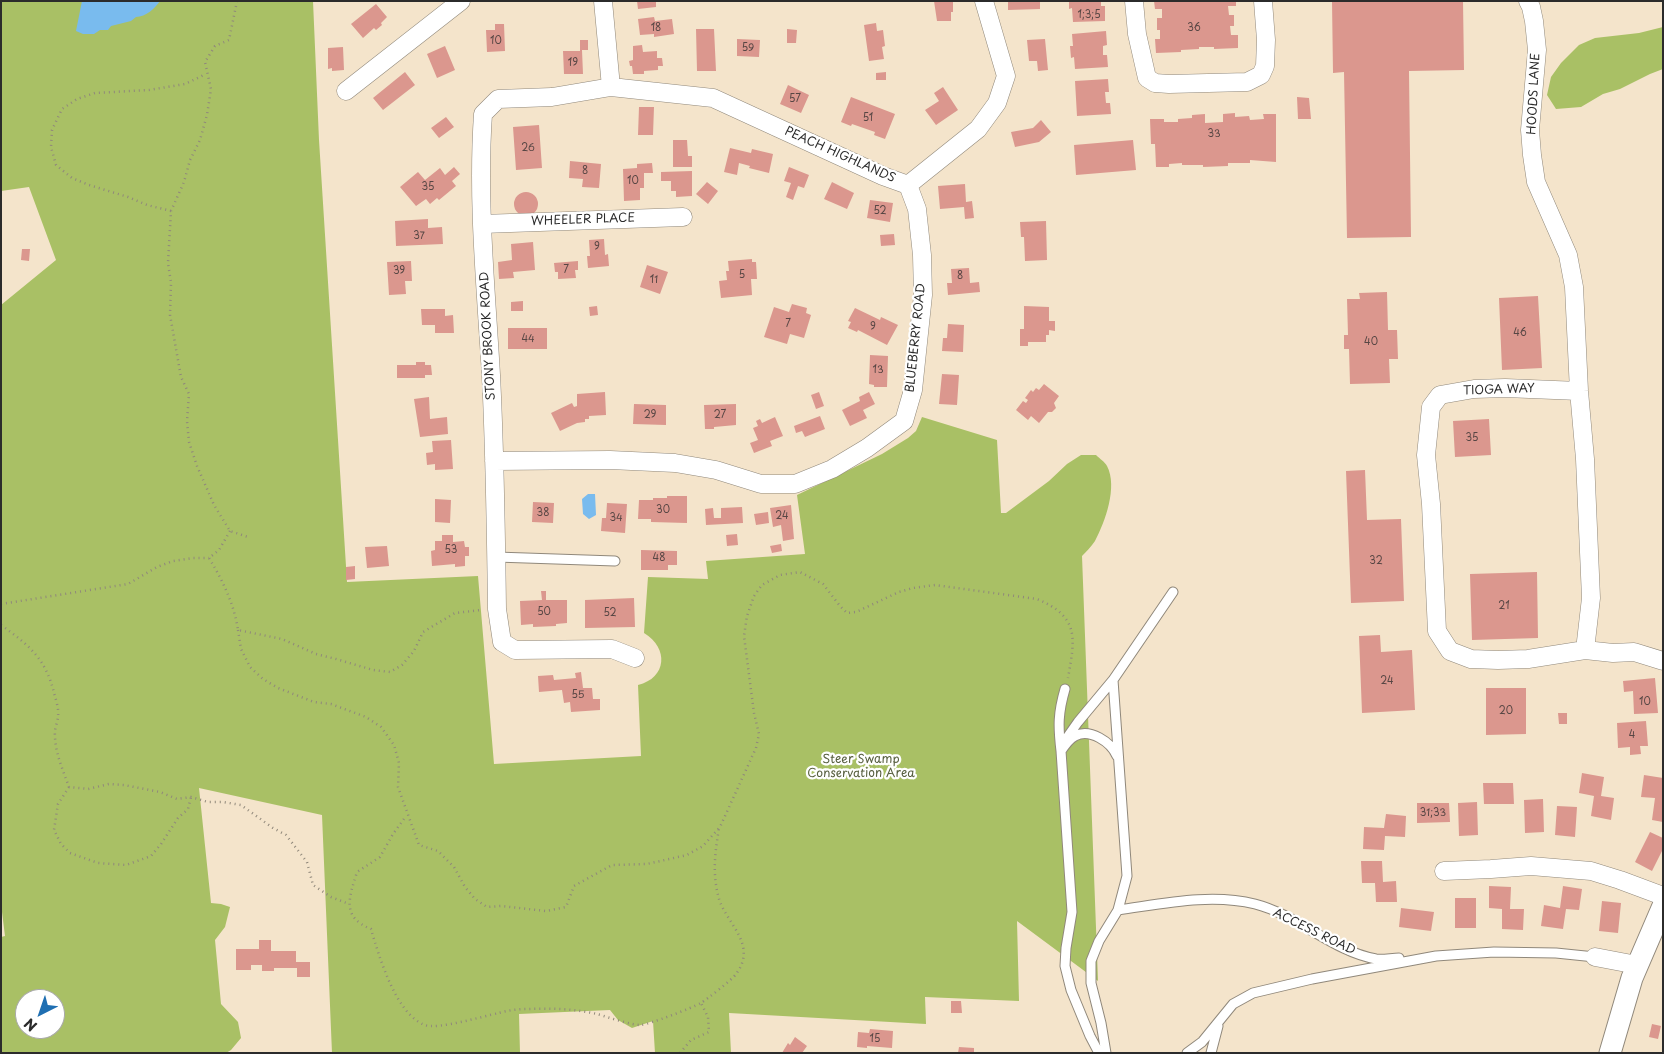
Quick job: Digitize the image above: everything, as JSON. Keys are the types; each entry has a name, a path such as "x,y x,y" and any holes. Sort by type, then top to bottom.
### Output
{"street":[{"path":"346,91 460,1"},
{"path":"603,1 610,87"},
{"name":"PEACH HIGHLANDS","path":"610,87 714,98 883,176 908,185 978,129 997,103 1006,76 984,1"},
{"path":"1134,1 1137,34 1147,78 1155,83 1169,84 1247,82 1260,75 1265,66 1266,40 1262,1"},
{"name":"HOODS LANE","path":"1528,1 1534,21 1536,50 1530,130 1532,155 1536,182 1568,255 1574,287 1579,391"},
{"name":"STONY BROOK ROAD","path":"610,87 552,97 498,100 482,114 482,224 494,461 497,609 502,642 515,650 612,649 635,658"},
{"name":"BLUEBERRY ROAD","path":"494,461 610,460 675,463 716,470 760,484 795,484 832,469 867,448 904,421 912,390 923,295 922,255 917,209 908,185"},
{"name":"WHEELER PLACE","path":"482,224 683,217"},
{"name":"TIOGA WAY","path":"1579,391 1474,388 1440,395 1431,407 1426,455 1431,504 1437,631 1450,651 1471,659 1528,659 1585,650 1613,653 1634,652 1663,661"},
{"path":"1579,391 1585,458 1591,598 1585,650"},
{"path":"1444,871 1531,866 1591,871 1663,896"},
{"path":"1610,1053 1632,978 1663,906"},
{"name":"ACCESS ROAD","path":"1595,958 1637,965"}],"lane":[{"path":"496,557 614,561"},
{"path":"1061,751 1068,735 1113,680 1173,592"},
{"path":"1106,1053 1091,983 1091,961 1099,941 1118,910 1127,876 1113,680"},
{"path":"1066,689 1058,727 1072,912 1065,966 1071,990 1099,1053"},
{"path":"1061,751 1069,740 1076,735 1091,734 1111,745 1119,761"},
{"name":"ACCESS ROAD","path":"1118,910 1197,900 1254,904 1284,915 1358,954 1377,959 1494,952 1556,953 1595,958"},
{"name":"ACCESS ROAD","path":"1187,1053 1202,1042 1233,1004 1253,993 1422,957"},
{"path":"1211,1053 1220,1021"}],"path":[{"path":"238,1 229,40 215,46 205,62 211,89 207,115 200,140 190,160 184,182 171,211 168,263 170,315 181,377 189,394 187,421 189,442 214,506 230,531 248,537"},
{"path":"171,211 147,205 72,178 56,164 51,147 52,130 62,109 77,99 94,93 149,90 185,84 206,74"},
{"path":"1,604 128,584 157,567 173,561 209,558 219,550 230,531"},
{"path":"209,558 236,612 241,649 250,667 263,679 278,688 314,702 331,704 366,717 381,727 394,745 399,763 398,786 419,845 438,851 454,867 465,887 475,899 487,907 501,906 546,910 566,906 574,886 612,865 648,864 687,855 703,846 720,827"},
{"path":"404,819 393,834 380,858 357,872 349,904 351,914 360,925 372,929 382,967 408,1014 426,1026 445,1025 502,1012 528,1009 575,1010 640,1025 701,1003 736,974 743,959 743,943 720,901 714,870 714,853 720,827 756,748 759,734 746,662 744,636 747,616 754,596 762,584 780,574 800,572 823,584 847,613 856,612 898,592 935,585 1037,599 1053,606 1072,628 1074,637 1066,689"},
{"path":"238,630 282,639 316,654 372,670 390,672 402,665 414,651 423,632 436,624 455,613 470,610 497,609"},
{"path":"1,625 37,655 47,673 59,717 54,733 57,749 70,787"},
{"path":"70,787 88,789 109,784 124,785 160,792 177,800 192,798 208,802 241,804 273,828 286,835 307,862 313,885 323,893 349,904"},
{"path":"70,787 58,804 54,830 61,844 70,853 104,864 126,865 151,856 178,818 188,809 192,798"},
{"path":"680,1053 691,1040 709,1032 708,1017 701,1003"}],"green space":[{"name":"Steer Swamp Conservation Area","path":"1,1 313,1 319,140 347,582 478,576 494,764 641,756 638,685 655,676 661,662 658,646 644,633 648,577 708,579 706,561 805,554 797,495 882,454 908,438 916,431 922,417 997,440 1001,513 1006,513 1081,455 1096,455 1107,466 1111,484 1109,504 1103,524 1095,541 1082,556 1098,981 1017,921 1019,1001 925,997 926,1024 729,1013 731,1053 655,1053 653,1021 632,1028 618,1020 610,1010 519,1014 520,1053 332,1053 322,815 199,788 211,903 230,907 225,927 215,940 221,1004 238,1022 241,1038 226,1053 1,1053 1,937 5,936 1,904 1,305 56,260 29,187 1,191"},
{"path":"1663,27 1663,69 1620,89 1603,94 1581,107 1556,109 1547,95 1551,77 1561,63 1579,45 1595,38 1639,33"}],"water":[{"path":"82,1 160,1 150,12 131,21 111,26 108,30 100,30 94,34 83,34 76,31"},
{"path":"588,494 595,494 596,515 589,519 583,514 582,499"}],"building":[{"path":"637,1 656,1 656,7 638,9"},
{"path":"934,1 953,1 951,21 937,21"},
{"path":"1008,1 1040,1 1040,9 1008,10"},
{"path":"1069,1 1101,1 1101,6 1105,6 1105,21 1073,22 1072,8 1069,9"},
{"path":"1154,1 1236,1 1236,6 1228,6 1229,15 1234,15 1234,26 1230,26 1231,35 1238,35 1238,48 1214,49 1214,47 1199,47 1199,49 1181,50 1181,52 1156,53 1155,39 1160,39 1160,30 1157,30 1157,18 1162,18 1162,9 1155,9"},
{"path":"1332,1 1463,1 1464,70 1409,71 1411,237 1347,238 1344,72 1333,73"},
{"path":"376,4 387,17 381,23 382,25 376,30 374,28 363,38 351,24"},
{"path":"654,17 655,21 672,19 674,34 654,37 654,34 640,35 638,19"},
{"path":"876,23 877,31 883,30 885,46 882,47 884,59 869,61 864,25"},
{"path":"495,24 504,24 505,51 487,52 486,30 495,30"},
{"path":"696,29 714,29 716,71 697,71"},
{"path":"787,29 797,30 796,43 787,43"},
{"path":"1106,31 1107,45 1103,46 1103,55 1107,55 1108,67 1075,69 1074,57 1071,58 1072,34"},
{"path":"737,39 760,40 759,57 737,56"},
{"path":"1045,39 1048,70 1038,71 1037,61 1029,61 1027,40"},
{"path":"580,40 588,40 588,50 582,50 583,74 564,74 563,51 580,51"},
{"path":"642,45 643,52 657,51 657,58 662,58 663,66 658,66 658,70 644,71 644,74 633,74 629,61 633,60 633,46"},
{"path":"445,46 455,70 437,78 427,54"},
{"path":"343,47 344,70 332,71 332,68 328,69 328,48"},
{"path":"405,72 415,85 383,110 373,98"},
{"path":"886,72 886,80 876,80 876,73"},
{"path":"1108,79 1109,92 1105,92 1106,103 1110,103 1111,114 1077,116 1075,81"},
{"path":"788,85 809,95 801,113 780,104"},
{"path":"943,87 958,110 936,125 925,110 939,101 934,93"},
{"path":"851,97 895,114 885,139 874,135 875,132 841,122"},
{"path":"1297,97 1309,98 1311,119 1298,119"},
{"path":"639,107 654,107 653,135 638,135"},
{"path":"1235,113 1235,117 1249,116 1250,120 1264,119 1263,114 1276,114 1276,162 1250,160 1250,163 1228,163 1228,166 1203,167 1203,165 1182,165 1182,163 1169,164 1169,167 1156,167 1155,144 1151,144 1150,119 1178,122 1178,119 1192,118 1192,115 1205,114 1205,123 1223,122 1223,114"},
{"path":"446,117 454,127 439,138 431,128"},
{"path":"1041,120 1051,132 1039,142 1015,147 1011,132 1033,128"},
{"path":"539,125 542,168 516,170 513,127"},
{"path":"673,140 687,140 688,156 692,156 692,167 673,167"},
{"path":"1133,140 1136,170 1076,175 1074,145"},
{"path":"730,148 751,153 752,149 773,154 769,173 749,168 750,166 739,163 737,175 724,172"},
{"path":"570,161 601,164 599,188 582,187 583,179 569,178"},
{"path":"652,163 653,173 644,173 644,188 640,188 640,200 624,201 623,169 637,168 637,164"},
{"path":"454,167 460,174 452,181 456,186 439,200 437,198 430,204 426,199 416,206 400,187 418,172 425,180 440,168 445,175"},
{"path":"789,167 809,175 804,188 798,186 793,200 786,197 791,183 784,181"},
{"path":"692,171 692,196 676,197 676,191 671,191 671,181 661,181 661,172"},
{"path":"707,182 718,191 708,204 696,194"},
{"path":"832,182 854,193 847,209 824,199"},
{"path":"965,184 966,202 972,201 974,218 965,219 964,207 940,209 938,186"},
{"path":"526,192 535,195 538,204 535,213 526,216 517,213 514,204 517,195"},
{"path":"870,200 893,203 890,222 867,218"},
{"path":"428,219 428,228 442,227 443,244 396,246 395,221"},
{"path":"1046,221 1047,260 1025,261 1024,237 1021,237 1020,222"},
{"path":"894,234 895,245 881,246 880,235"},
{"path":"604,239 605,255 608,254 609,266 588,268 587,256 590,256 589,240"},
{"path":"533,242 535,270 513,272 514,278 499,279 498,262 512,260 511,244"},
{"path":"22,249 30,249 29,261 21,260"},
{"path":"752,259 752,262 756,262 757,279 751,279 752,295 721,298 719,281 727,280 726,271 729,271 728,261"},
{"path":"411,261 412,281 405,281 406,294 389,295 387,262"},
{"path":"578,261 578,270 575,270 576,278 558,279 558,272 555,272 554,263"},
{"path":"647,265 668,272 660,294 640,287"},
{"path":"969,268 970,283 979,282 980,292 948,295 947,283 952,283 951,269"},
{"path":"1387,292 1388,330 1397,330 1398,359 1389,359 1390,383 1350,384 1349,349 1344,349 1344,335 1348,335 1347,299 1360,299 1359,293"},
{"path":"1538,296 1542,368 1502,370 1499,298"},
{"path":"523,301 523,311 511,311 511,302"},
{"path":"792,304 807,308 806,313 811,315 804,338 790,334 787,344 764,337 774,307 789,312"},
{"path":"597,306 598,315 590,316 589,307"},
{"path":"1024,306 1049,307 1049,321 1055,321 1055,331 1049,330 1049,335 1046,335 1046,342 1028,342 1028,346 1020,346 1020,329 1024,329"},
{"path":"855,308 880,320 881,317 898,325 887,345 858,330 857,332 848,328 851,322 848,321"},
{"path":"421,309 445,309 445,316 453,315 454,333 435,333 435,325 422,325"},
{"path":"948,324 964,325 963,352 942,351 943,338 947,338"},
{"path":"508,328 547,328 547,349 508,349"},
{"path":"870,355 888,356 887,387 874,387 874,385 869,384"},
{"path":"416,362 425,362 425,365 431,365 432,375 425,375 425,378 397,378 397,365 416,365"},
{"path":"942,374 959,375 957,405 939,404"},
{"path":"1044,384 1059,396 1054,403 1056,408 1052,412 1048,412 1039,423 1031,416 1028,420 1016,410 1023,401 1026,403 1028,400 1025,398 1031,390 1033,392 1036,388 1039,390"},
{"path":"605,392 606,415 589,416 589,419 585,419 585,422 577,423 560,431 551,413 572,403 574,407 577,406 577,394"},
{"path":"819,392 824,406 816,409 811,395"},
{"path":"869,392 875,404 863,410 867,418 850,426 842,410 860,401 859,397"},
{"path":"429,397 430,419 447,417 448,434 420,437 414,399"},
{"path":"634,404 666,405 666,425 633,424"},
{"path":"736,404 736,425 705,429 704,405"},
{"path":"820,416 825,429 805,437 802,431 796,433 794,426"},
{"path":"775,417 783,436 770,441 772,446 754,453 750,443 758,440 753,428 758,426 756,421 760,419 762,423"},
{"path":"1489,419 1491,455 1455,457 1453,421"},
{"path":"451,440 453,469 435,470 435,464 427,465 426,453 433,452 432,441"},
{"path":"1365,470 1367,520 1401,519 1404,601 1351,603 1346,471"},
{"path":"667,496 687,496 687,523 651,522 651,519 638,519 639,500 667,498"},
{"path":"435,499 451,500 450,523 435,522"},
{"path":"533,502 554,503 553,523 532,522"},
{"path":"607,503 627,504 625,533 601,531 602,518 606,518"},
{"path":"791,505 794,539 783,541 781,525 773,527 770,508"},
{"path":"742,507 743,523 706,525 705,509 713,508 714,518 721,518 721,508"},
{"path":"768,512 769,523 756,525 754,514"},
{"path":"737,534 738,545 727,546 726,535"},
{"path":"442,535 453,535 453,542 464,541 465,547 469,547 469,556 465,556 465,566 455,567 455,564 432,566 431,551 435,550 435,541 442,541"},
{"path":"781,544 782,551 772,553 770,546"},
{"path":"387,546 389,566 367,568 365,547"},
{"path":"641,550 677,551 677,565 668,565 668,570 641,570"},
{"path":"355,566 355,579 346,580 346,567"},
{"path":"1537,572 1538,638 1472,640 1470,574"},
{"path":"541,591 546,591 546,600 567,600 567,623 556,624 556,626 533,627 533,624 521,625 520,601 542,600"},
{"path":"634,598 635,627 585,628 585,600"},
{"path":"1380,635 1381,652 1412,650 1415,710 1362,713 1359,636"},
{"path":"581,672 583,688 592,688 593,699 600,699 600,710 571,712 570,702 564,703 562,690 539,692 538,676 553,675 554,680 576,678 575,673"},
{"path":"1655,678 1658,713 1634,714 1633,691 1624,692 1623,681"},
{"path":"1486,688 1526,688 1526,734 1486,735"},
{"path":"1558,713 1567,713 1567,724 1559,724"},
{"path":"1646,721 1648,746 1640,746 1641,754 1630,755 1630,747 1618,748 1617,723"},
{"path":"1582,773 1604,777 1601,796 1614,798 1611,820 1591,816 1594,796 1579,793"},
{"path":"1644,775 1663,778 1663,822 1652,820 1655,798 1641,797"},
{"path":"1483,783 1513,783 1514,804 1484,804"},
{"path":"1543,799 1544,832 1525,833 1524,800"},
{"path":"1477,802 1478,835 1459,836 1458,803"},
{"path":"1417,803 1449,803 1450,822 1417,823"},
{"path":"1557,806 1577,807 1575,837 1555,835"},
{"path":"1386,814 1406,816 1405,837 1385,836 1384,850 1363,849 1364,827 1384,828"},
{"path":"1650,832 1663,838 1663,849 1652,871 1635,862"},
{"path":"1361,861 1382,861 1383,882 1396,881 1397,902 1376,902 1375,883 1362,883"},
{"path":"1489,886 1511,887 1510,909 1524,909 1523,930 1502,929 1502,909 1489,908"},
{"path":"1563,886 1582,889 1579,910 1566,909 1563,929 1541,926 1544,905 1560,908"},
{"path":"1455,898 1476,898 1476,928 1455,928"},
{"path":"1602,901 1621,903 1618,933 1599,931"},
{"path":"1401,908 1434,912 1431,931 1399,927"},
{"path":"259,940 271,940 271,951 296,951 296,962 310,962 310,977 297,977 297,968 274,968 274,971 262,971 262,965 251,965 251,970 236,970 236,949 259,949"},
{"path":"951,1001 961,1001 962,1013 951,1013"},
{"path":"1652,1024 1661,1026 1658,1039 1649,1037"},
{"path":"870,1029 893,1031 892,1048 857,1047 858,1032 869,1033"},
{"path":"795,1037 807,1046 802,1053 782,1053 788,1043 790,1045"},
{"path":"959,1047 974,1048 974,1053 958,1053"}]}
